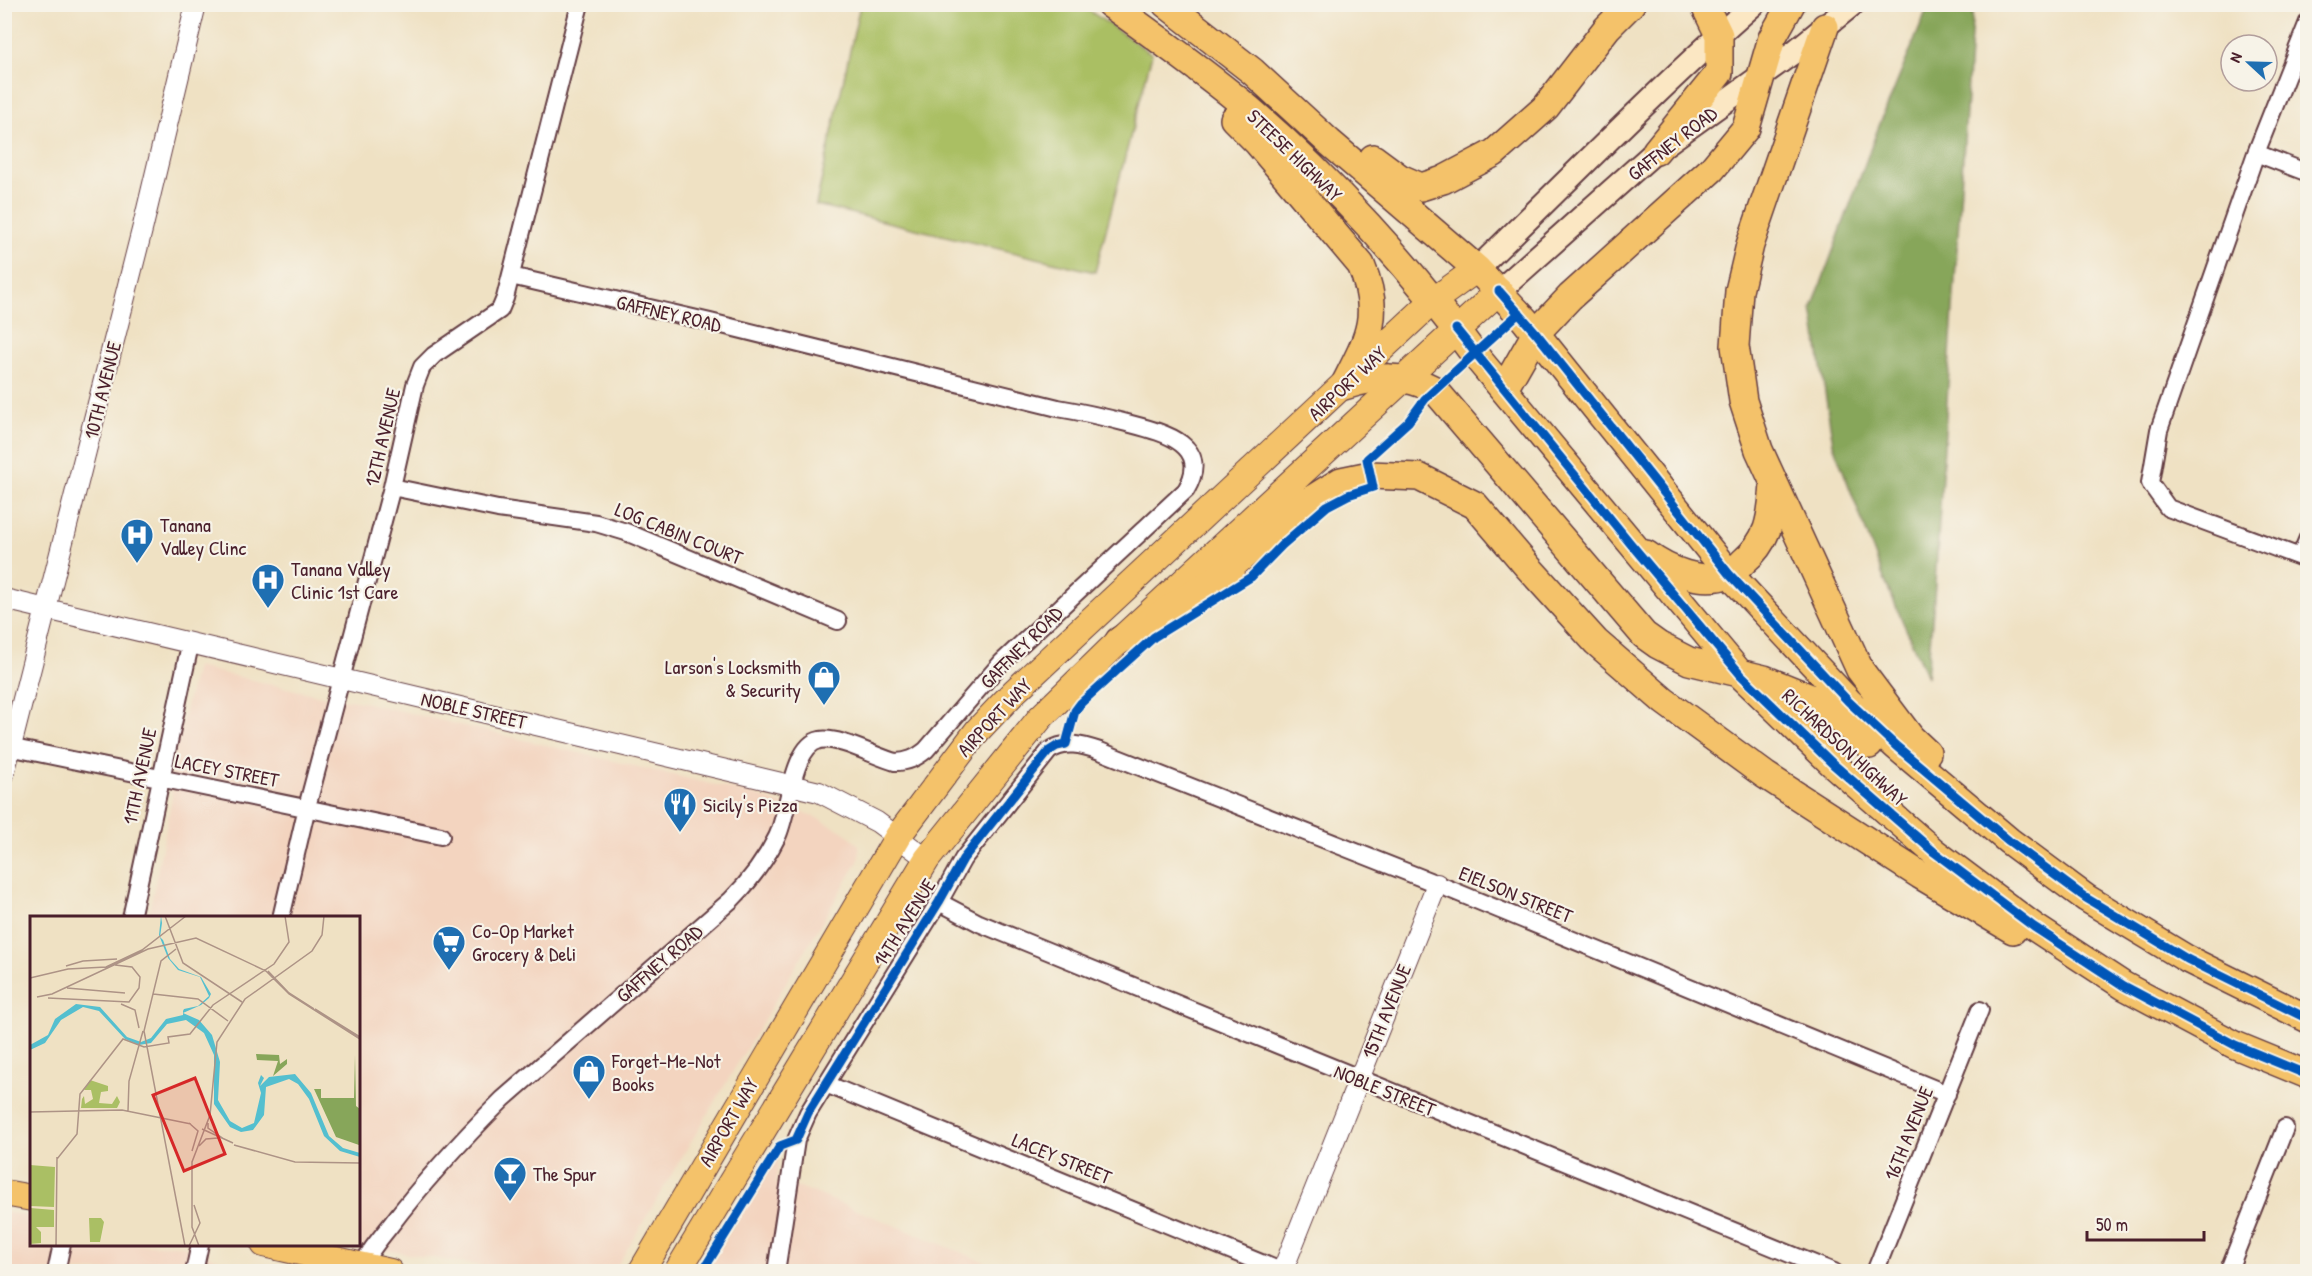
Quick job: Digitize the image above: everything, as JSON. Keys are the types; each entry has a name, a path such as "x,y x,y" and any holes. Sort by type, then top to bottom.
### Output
{"highway":[{"name":"STEESE HIGHWAY","path":"1110,4 1248,108 1351,209 1434,300 1456,329"},
{"name":"STEESE HIGHWAY","path":"1166,4 1252,71 1329,142 1477,269 1499,291"},
{"path":"1173,4 1251,54 1378,163 1400,178 1421,187 1451,176 1494,153 1546,107 1607,28 1631,4"},
{"path":"1656,151 1719,73 1719,35 1704,4"},
{"path":"1504,388 1536,333 1570,297 1712,169 1746,128 1772,38 1791,4"},
{"path":"1135,22 1258,142 1361,265 1368,282 1373,308 1369,335 1344,386"},
{"path":"1826,27 1750,245 1739,291 1735,346 1743,401 1759,450 1860,670 1911,738 1980,803 2094,887 2194,949 2307,1008"},
{"name":"RICHARDSON HIGHWAY","path":"1499,291 1536,333 1729,574 1848,701 1896,746 2009,841 2086,898 2187,959 2307,1019"},
{"name":"RICHARDSON HIGHWAY","path":"1456,329 1741,675 1833,764 1935,852 2034,927 2124,986 2235,1045 2307,1075"},
{"path":"1344,386 1378,377 1420,382 1435,390 1644,635 1689,661 1741,675 1751,675 1782,686 1827,708 1965,829 2086,898"},
{"path":"1119,641 1218,578 1298,508 1341,481 1370,475 1419,477 1475,505 1596,642 1664,701 1765,775 1920,875 2112,988 2235,1045"},
{"path":"1630,543 1658,563 1679,572 1710,578 1729,574 1750,557 1767,529 1774,482"}],"main road":[{"path":"1477,269 1620,127 1754,4"},
{"name":"GAFFNEY ROAD","path":"1499,291 1656,151 1762,75 1853,4"},
{"name":"AIRPORT WAY","path":"641,1272 898,836 978,730 1015,691 1434,300 1477,269"},
{"name":"AIRPORT WAY","path":"677,1272 927,859 1041,717 1119,641 1499,291"},
{"path":"4,1193 30,1198"},
{"path":"268,1246 361,1268 390,1272"}],"street":[{"name":"10TH AVENUE","path":"4,774 8,747 143,226 196,4"},
{"name":"12TH AVENUE","path":"281,916 307,807 392,488 415,385 422,367 434,355 500,310 511,276 580,4"},
{"path":"2307,22 2256,153 2159,430 2150,483 2168,508 2304,559 2307,538"},
{"path":"2256,153 2307,173"},
{"name":"GAFFNEY ROAD","path":"361,1268 408,1202 471,1131 503,1099 751,880 778,835 801,754 810,743 822,739 840,742 895,762 916,758 1002,662 1186,490 1194,472 1193,461 1187,450 1179,441 1164,432 511,276"},
{"name":"LOG CABIN COURT","path":"392,488 498,509 596,523 626,532 838,621"},
{"name":"NOBLE STREET","path":"4,599 190,645 819,792 877,822 927,859"},
{"name":"11TH AVENUE","path":"131,916 190,645"},
{"name":"EIELSON STREET","path":"1066,744 1100,751 1437,884 1947,1094"},
{"name":"14TH AVENUE","path":"776,1272 796,1140 808,1113 963,860 1049,751 1066,744"},
{"name":"LACEY STREET","path":"8,747 441,836"},
{"name":"15TH AVENUE","path":"1282,1271 1437,884"},
{"name":"NOBLE STREET","path":"939,902 979,923 1834,1272"},
{"name":"16TH AVENUE","path":"1875,1272 1980,1010"},
{"name":"LACEY STREET","path":"826,1084 1282,1271"},
{"path":"2228,1272 2285,1128"},
{"path":"56,1272 62,1246"},
{"path":"194,1272 200,1246"}],"shaded area":[{"path":"196,667 321,696 363,702 753,794 813,816 846,833 859,845 859,860 614,1271 511,1271 360,1246 360,916 148,916 172,798 171,767"},
{"path":"779,1151 776,1184 805,1189 1007,1271 705,1272"},
{"path":"4,1212 30,1216 30,1246 183,1246 218,1259 284,1271 5,1271"}],"green space":[{"path":"860,5 1081,5 1152,54 1095,272 816,205"},
{"path":"1929,5 1973,5 1927,677 1884,579 1833,444 1812,308 1877,131"}],"cycle path":[{"path":"1499,291 1536,333 1729,574 1848,701 1896,746 2009,841 2086,898 2187,959 2308,1019"},
{"path":"702,1272 780,1146 796,1140 808,1113 939,902 963,859 1049,751 1066,744 1075,711 1081,703 1154,637 1251,577 1282,545 1327,506 1348,495 1373,487 1367,459 1408,422 1425,399 1519,313"},
{"path":"1456,329 1741,675 1833,764 1934,852 2034,927 2124,986 2235,1045 2308,1075"}],"place":[{"name":"Tanana Valley Clinc","path":"137,564"},
{"name":"Tanana Valley Clinic 1st Care","path":"268,609"},
{"name":"Larson's Locksmith & Security","path":"824,706"},
{"name":"Sicily's Pizza","path":"680,833"},
{"name":"Co-Op Market Grocery & Deli","path":"449,971"},
{"name":"Forget-Me-Not Books","path":"589,1100"},
{"name":"The Spur","path":"510,1202"}]}
